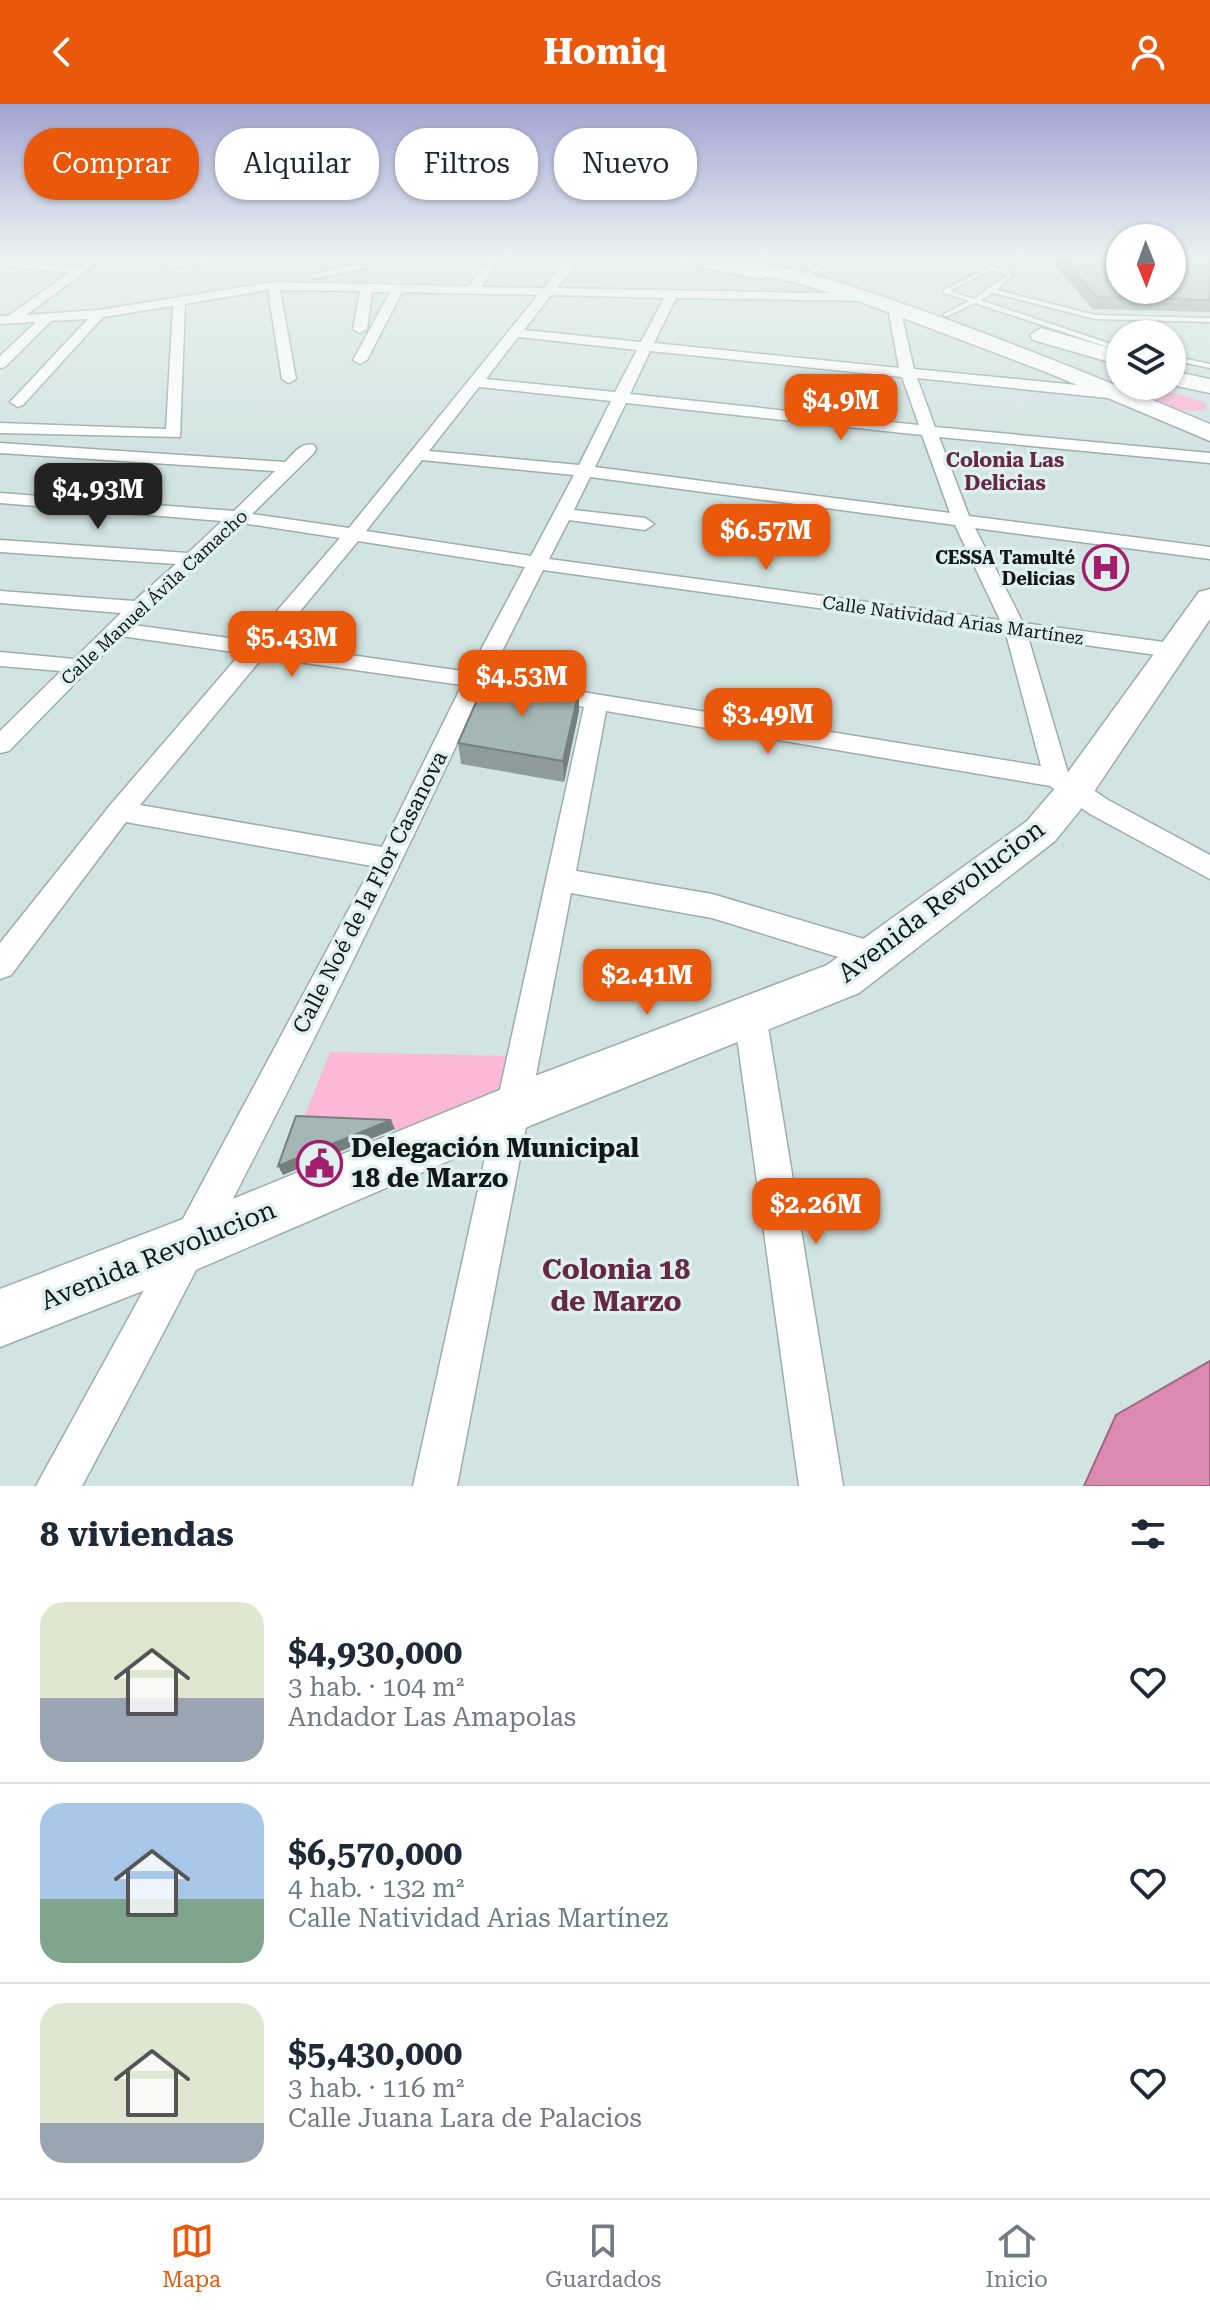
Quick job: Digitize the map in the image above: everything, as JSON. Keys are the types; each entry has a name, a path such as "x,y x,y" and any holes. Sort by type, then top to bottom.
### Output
{"main road":[{"path":"937,320 1106,379"},
{"path":"984,320 1052,356 1106,378"},
{"path":"988,320 1013,332 1106,362"},
{"path":"997,320 1106,355"},
{"path":"1146,400 1175,417 1208,429"}],"street":[{"path":"4,321 25,320"},
{"path":"0,364 44,320"},
{"path":"18,402 93,320"},
{"path":"0,428 169,435 176,432 179,320"},
{"path":"279,320 289,379"},
{"path":"360,329 361,320"},
{"path":"360,360 381,320"},
{"path":"0,966 120,811 355,533 525,320"},
{"name":"Calle Noé de la Flor Casanova","path":"58,1486 191,1244 390,859 476,679 563,514 658,320"},
{"path":"897,320 907,370 961,519 1015,629 1067,783"},
{"path":"514,333 907,370 1106,382"},
{"path":"476,382 1210,458"},
{"path":"0,448 26,431"},
{"path":"0,448 289,467"},
{"name":"Calle Manuel Ávila Camacho","path":"0,745 12,720 79,666 308,449"},
{"path":"417,455 584,471 1210,553"},
{"name":"Calle Natividad Arias Martínez","path":"0,498 238,517 536,563 1171,650"},
{"path":"563,514 645,524"},
{"path":"0,546 192,559"},
{"path":"0,597 139,608"},
{"name":"Avenida Revolucion","path":"0,1318 191,1244 514,1108 843,979 1041,831 1067,783 1210,598"},
{"path":"116,629 256,651 476,679 596,704 1067,783 1099,807 1210,868"},
{"path":"0,659 79,666"},
{"path":"435,1486 596,704"},
{"path":"120,811 390,859"},
{"path":"561,880 712,906 874,955"},
{"path":"750,1015 821,1486"}],"lane":[{"path":"1009,320 1106,345"},
{"path":"1186,361 1210,366"}],"shaded area":[{"path":"1186,396 1206,403 1207,409 1196,411 1149,400 1186,400"},
{"path":"330,1052 515,1056 508,1094 428,1131 301,1125"},
{"path":"1210,1361 1210,1486 1084,1486 1116,1415"}],"building":[{"path":"489,673 579,690 563,761 458,743"},
{"path":"296,1116 391,1120 278,1166"}],"place":[{"name":"CESSA Tamulté Delicias","path":"1106,567"},
{"name":"Delegación Municipal 18 de Marzo","path":"320,1163"}],"district":[{"name":"Colonia Las Delicias","path":"1005,472"},
{"name":"Colonia 18 de Marzo","path":"616,1285"}]}
